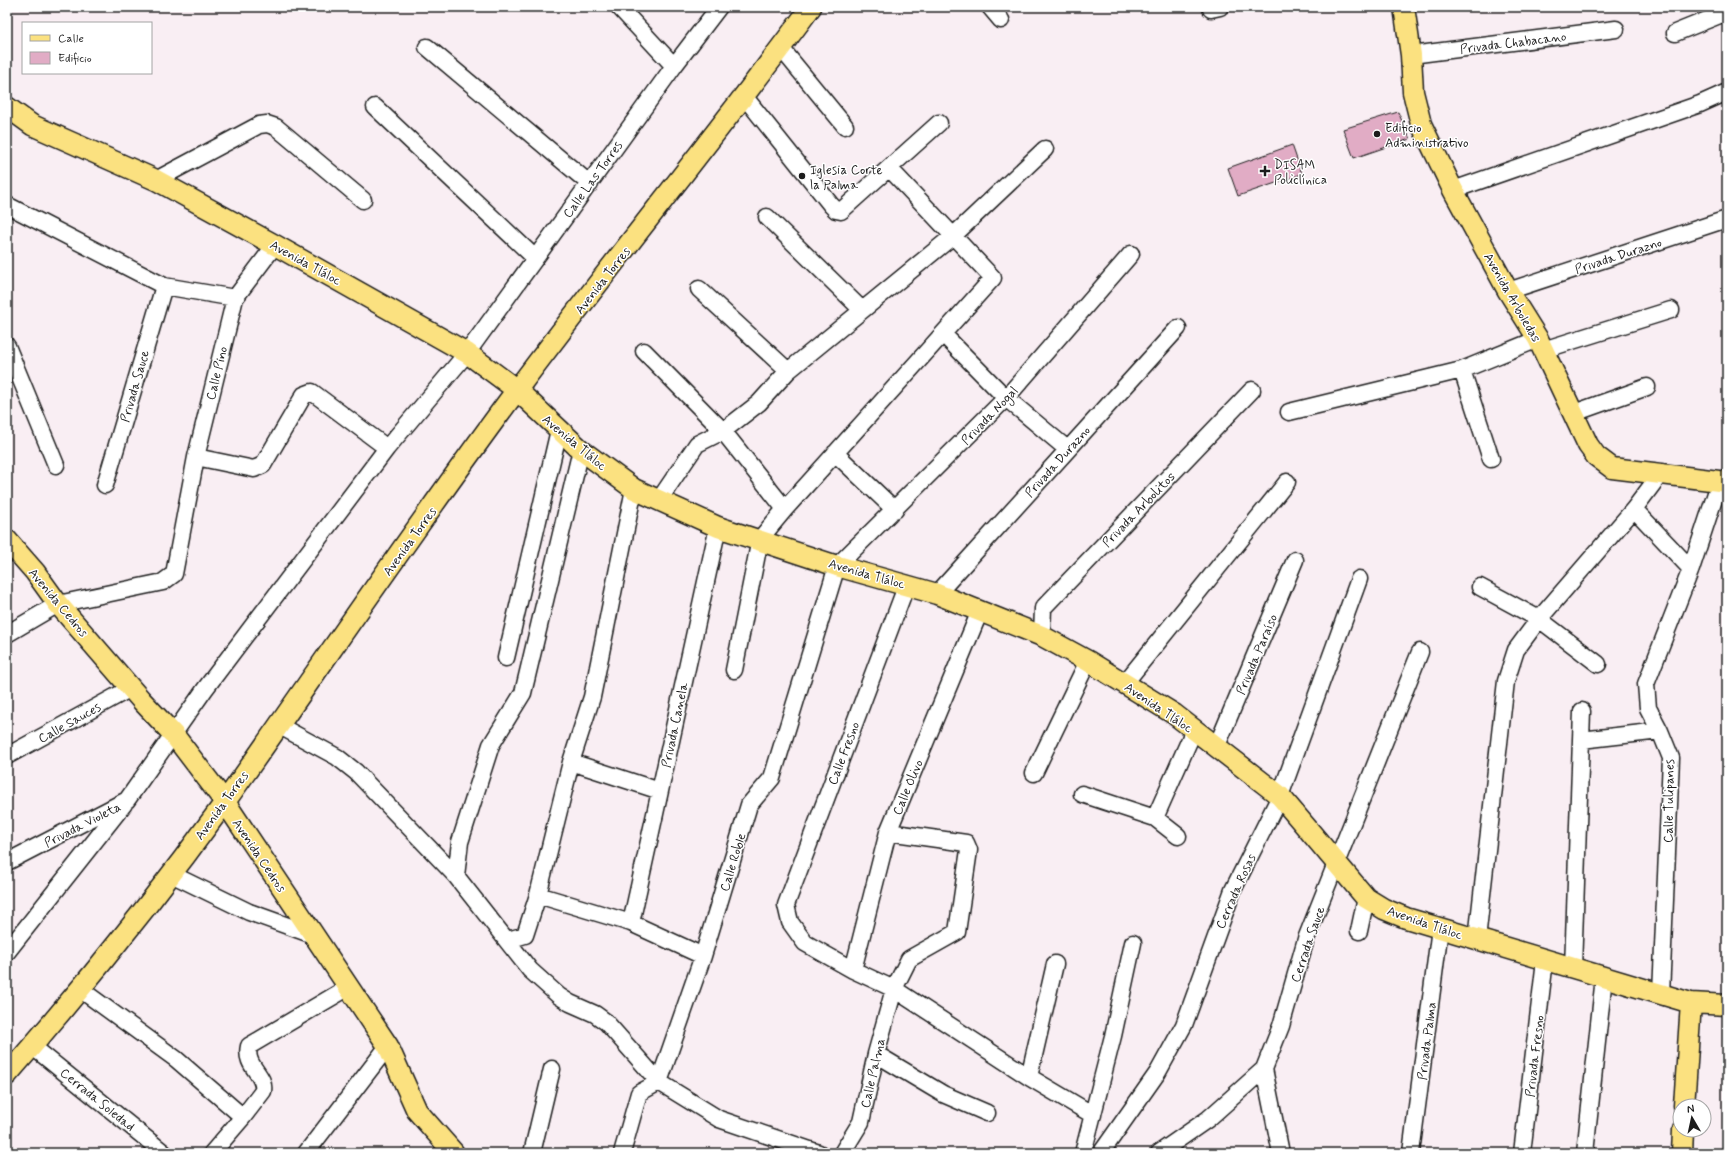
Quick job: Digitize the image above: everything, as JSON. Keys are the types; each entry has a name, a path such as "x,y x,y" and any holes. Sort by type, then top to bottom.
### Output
{"main road":[{"name":"Avenida Torres","path":"7,1074 80,988 171,874 225,802 278,725 517,390 811,7"},
{"name":"Avenida Arboledas","path":"1404,7 1411,56 1413,92 1422,124 1453,190 1508,291 1541,345 1588,445 1596,456 1612,468 1724,482"},
{"name":"Avenida Tláloc","path":"7,107 32,125 156,180 275,244 467,353 517,390 580,450 634,489 718,527 760,539 837,566 907,584 937,594 1042,636 1088,661 1174,714 1280,796 1366,898 1384,909 1440,928 1691,1003 1727,1005"},
{"name":"Avenida Cedros","path":"7,540 35,572 58,604 131,688 174,734 225,802 388,1046 417,1111 454,1153"},
{"path":"1685,1098 1691,1003"},
{"path":"1682,1153 1683,1138"}],"street":[{"path":"619,7 674,66"},
{"name":"Calle Las Torres","path":"387,448 467,353 534,257 590,184 674,66 719,7"},
{"path":"990,7 1001,20"},
{"path":"1674,33 1727,12"},
{"name":"Privada Chabacano","path":"1411,56 1616,29"},
{"path":"427,47 590,184"},
{"path":"781,48 845,126"},
{"path":"1453,190 1700,104 1727,92"},
{"path":"744,96 836,210 841,211 939,123"},
{"path":"375,107 534,257"},
{"path":"156,180 259,125 267,124 276,127 363,200"},
{"path":"660,500 697,444 723,431 759,403 788,372 953,236 1045,149"},
{"path":"734,670 760,539 785,509 993,278 889,168"},
{"path":"7,205 164,286 235,298 275,244"},
{"path":"767,217 862,310"},
{"name":"Privada Durazno","path":"1508,291 1727,219"},
{"name":"Privada Nogal","path":"837,566 1006,398 1131,254"},
{"name":"Privada Sauce","path":"105,485 164,286"},
{"path":"699,290 788,372"},
{"name":"Calle Pino","path":"7,634 58,604 163,582 174,574 196,457 235,298"},
{"path":"1289,412 1462,370 1541,345 1671,310"},
{"name":"Privada Durazno","path":"937,594 1178,328"},
{"path":"943,334 1006,398 1067,449"},
{"path":"7,346 56,466"},
{"path":"644,351 723,431 785,509"},
{"path":"1462,370 1491,459"},
{"path":"1574,413 1647,387"},
{"name":"Privada Arbolitos","path":"1042,636 1043,608 1252,390"},
{"path":"196,457 254,469 259,468 304,395 312,392 387,448"},
{"path":"506,658 559,430"},
{"name":"Privada Violeta","path":"7,862 127,800 205,689 387,448"},
{"path":"456,876 460,842 491,745 523,693 580,450"},
{"path":"835,453 894,510"},
{"path":"1477,939 1506,681 1516,650 1539,619 1634,509 1661,473"},
{"path":"1124,684 1287,482"},
{"name":"Calle Tulipanes","path":"1661,994 1671,758 1660,731 1648,708 1646,684 1724,482"},
{"path":"508,940 518,939 525,935 538,895 571,762 592,697 634,489"},
{"path":"1634,509 1691,569"},
{"name":"Privada Canela","path":"631,923 718,527"},
{"name":"Privada Paraíso","path":"1216,748 1295,560"},
{"name":"Calle Roble","path":"659,1082 703,956 750,805 772,778 837,566"},
{"name":"Cerrada Rosas","path":"1101,1153 1158,1072 1184,1025 1233,890 1280,796 1359,579"},
{"name":"Calle Fresno","path":"853,970 805,943 790,922 786,905 907,584"},
{"path":"1480,587 1539,619 1598,664"},
{"name":"Calle Olivo","path":"853,970 888,832 980,611"},
{"name":"Cerrada Sauce","path":"1264,1069 1281,1026 1306,939 1420,652"},
{"path":"1034,773 1088,661"},
{"name":"Calle Sauces","path":"7,756 131,688"},
{"path":"1573,968 1582,711"},
{"path":"278,725 337,757 356,772 456,876 508,940 522,961 560,996 570,1003 596,1014 606,1022 659,1082 719,1119 819,1153"},
{"path":"1155,818 1194,730"},
{"path":"1581,740 1660,731"},
{"path":"571,762 660,791"},
{"path":"1082,794 1155,818 1178,836"},
{"path":"7,952 127,800"},
{"name":"Calle Palma","path":"842,1153 861,1122 876,1054 894,988 909,959 957,932 969,850 966,843 959,841 888,832"},
{"path":"171,874 249,912 313,935"},
{"path":"538,895 631,923 703,956"},
{"path":"1359,931 1366,898"},
{"name":"Privada Palma","path":"1411,1153 1440,928"},
{"path":"1083,1153 1133,942"},
{"name":"Privada Fresno","path":"1522,1153 1545,960"},
{"path":"1029,1077 1055,964"},
{"path":"853,970 894,988 1029,1077 1093,1115"},
{"path":"1585,1153 1604,977"},
{"path":"212,1153 263,1091 264,1086 249,1062 247,1054 249,1046 349,987"},
{"path":"80,988 176,1059 243,1117"},
{"name":"Cerrada Soledad","path":"32,1046 164,1153"},
{"path":"306,1153 388,1046"},
{"path":"876,1054 943,1094 987,1113"},
{"path":"532,1153 552,1069"},
{"path":"1159,1153 1208,1119 1264,1069"},
{"path":"1264,1069 1281,1153"},
{"path":"622,1153 639,1093 659,1082"}],"building":[{"name":"Edificio Administrativo","path":"1398,112 1410,139 1354,158 1343,129"},
{"name":"DISAM Policlínica","path":"1292,145 1302,174 1238,196 1228,168"}],"place":[{"name":"Edificio Administrativo","path":"1377,134"},
{"name":"DISAM Policlínica","path":"1265,171"},
{"name":"Iglesia Corte la Palma","path":"802,176"}]}
